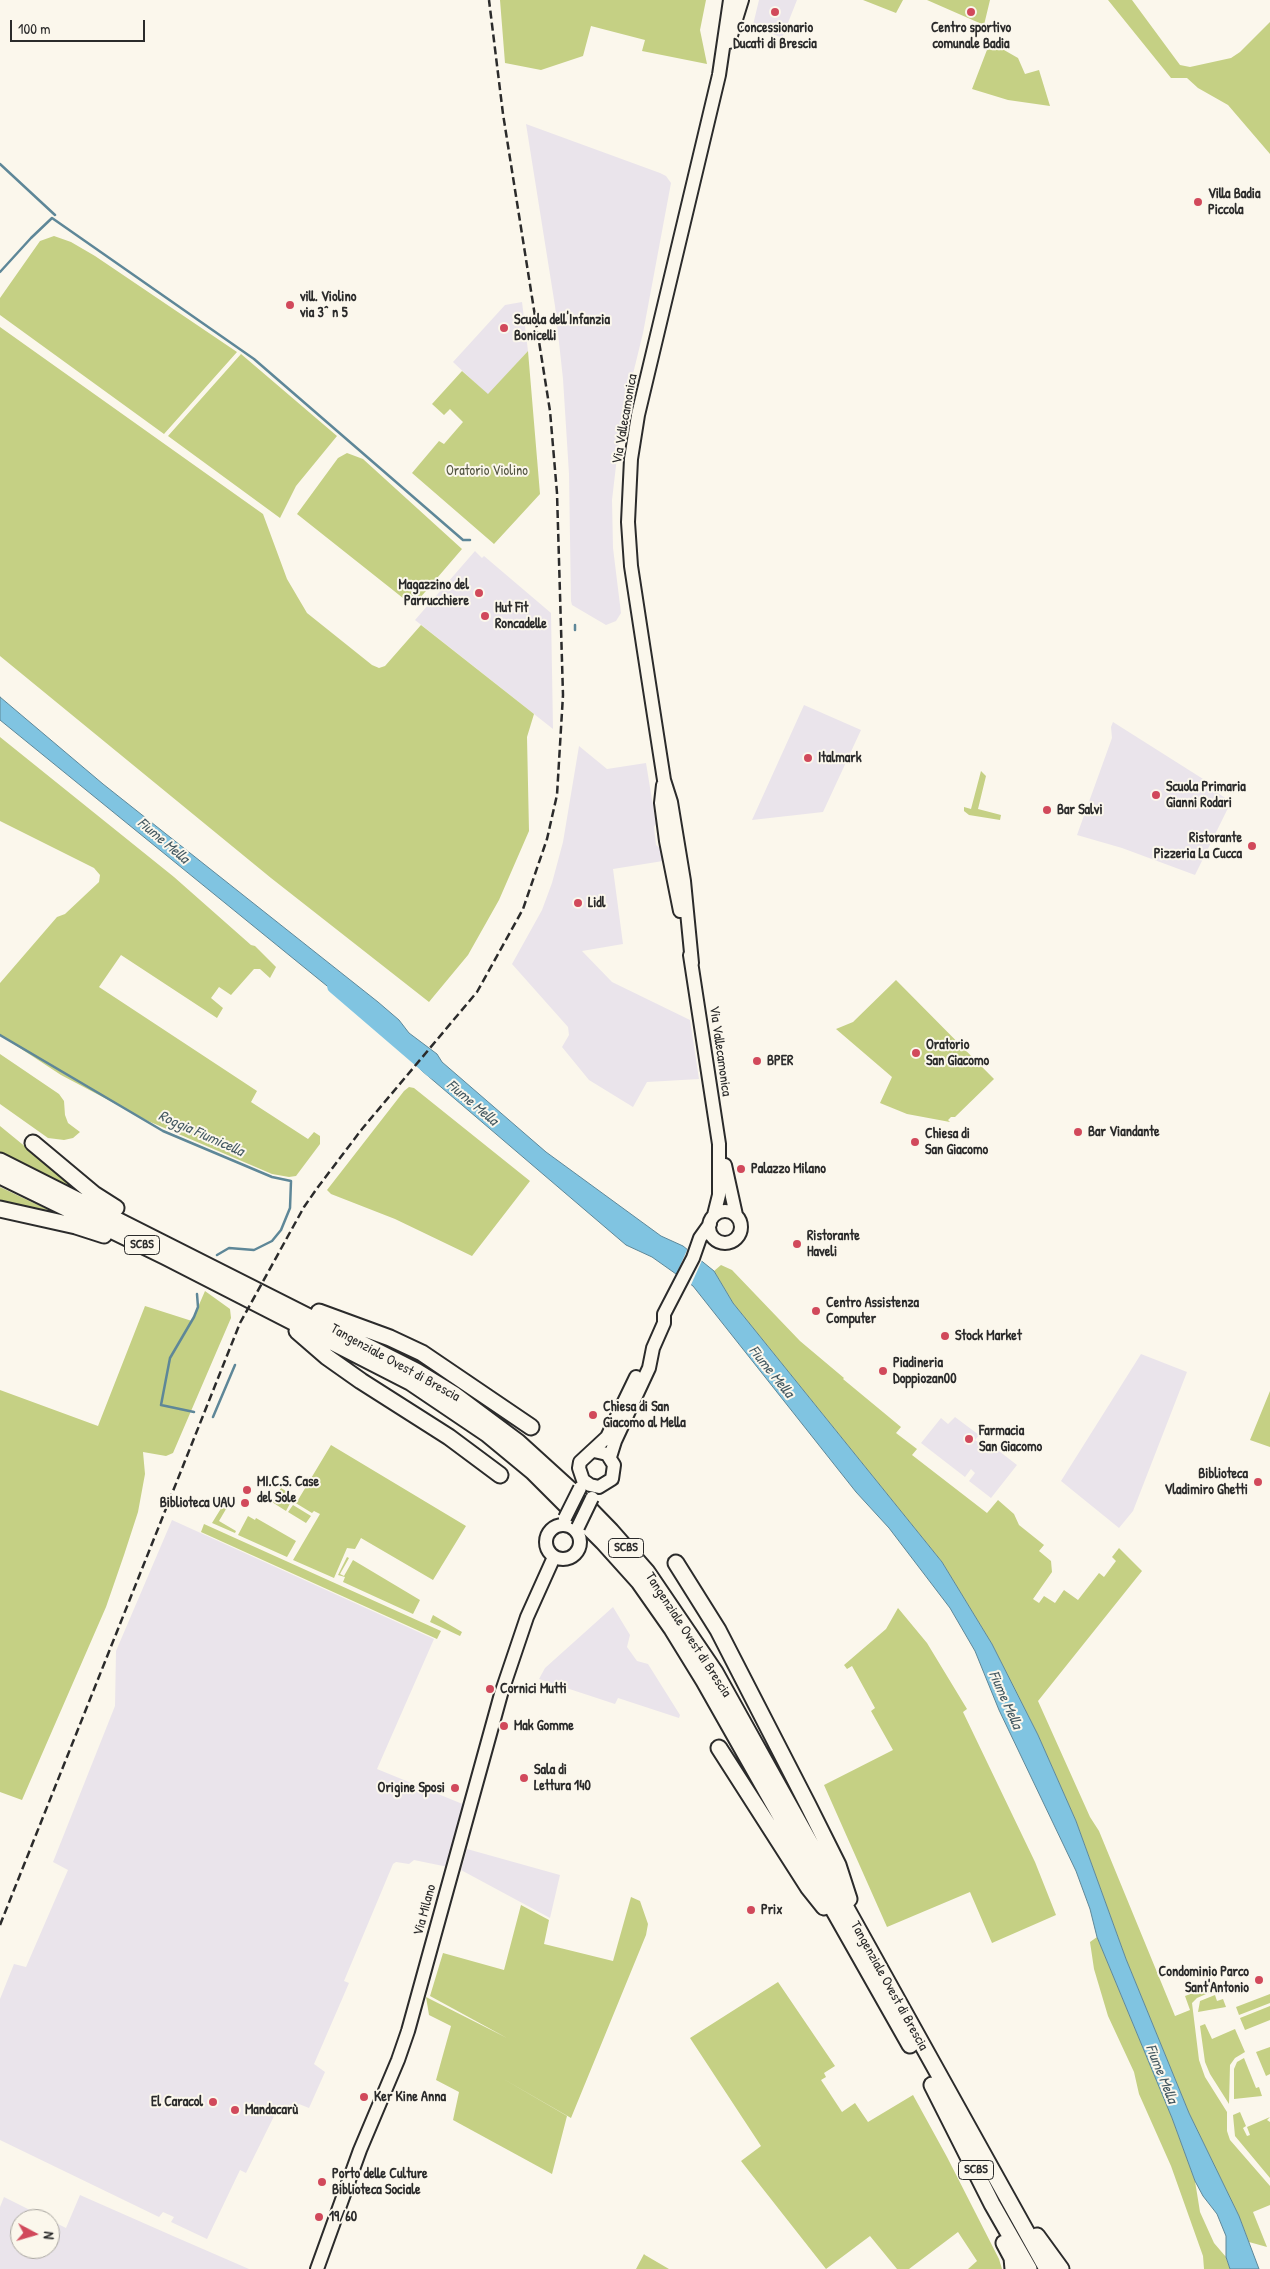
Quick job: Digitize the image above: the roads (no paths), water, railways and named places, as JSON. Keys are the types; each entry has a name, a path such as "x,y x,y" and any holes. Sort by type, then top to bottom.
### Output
{"highway":[{"path":"0,1209 100,1233 140,1252 165,1250 149,1226 94,1194 33,1143"},
{"name":"Tangenziale Ovest di Brescia","path":"0,1161 165,1250 283,1318 362,1356 449,1407 487,1434 533,1472 603,1542 638,1582 704,1681 1011,2204 1046,2269"},
{"name":"Tangenziale Ovest di Brescia","path":"0,1176 263,1293 369,1346 455,1395 533,1455 611,1531 646,1572 715,1672 852,1931 992,2204 1029,2269"},
{"path":"263,1293 348,1322 422,1353 531,1427"},
{"path":"283,1318 327,1357 449,1437 500,1474"},
{"path":"676,1564 718,1630 838,1865 852,1931"},
{"path":"719,1748 808,1887 852,1931"},
{"path":"954,2127 968,2168 1012,2258 1013,2269"},
{"path":"1011,2204 1061,2269"}],"main road":[{"name":"Via Vallecamonica","path":"721,68 730,0"},
{"name":"Via Vallecamonica","path":"736,1215 719,1144 671,836 630,558 628,522 631,459 646,377 721,68 742,0"},
{"name":"Via Vallecamonica","path":"712,1220 719,1195 719,1144"},
{"path":"610,1457 615,1441 649,1368 653,1348 664,1323 664,1314 670,1301 677,1293 700,1238 712,1220 727,1211 736,1215 741,1224 739,1234 728,1242 718,1240 711,1234 712,1220"},
{"path":"693,1258 702,1249 718,1240"},
{"path":"594,1451 610,1432 645,1356 653,1348"},
{"path":"594,1451 603,1452 610,1457 614,1465 614,1474 609,1482 599,1487 592,1498 577,1530 580,1542 577,1552 566,1559 554,1557 548,1549 546,1539 552,1529 563,1522 581,1484 580,1462 588,1453 594,1451"},
{"path":"581,1484 599,1487"},
{"path":"563,1522 577,1530"},
{"name":"Via Milano","path":"317,2269 360,2150 398,2060 408,2031 501,1694 527,1617 554,1557"}],"water":[{"path":"0,697 103,784 378,1002 399,1020 409,1033 437,1054 442,1062 546,1152 661,1236 683,1246 714,1271 733,1303 942,1562 992,1644 1038,1735 1076,1821 1126,1959 1189,2113 1239,2216 1259,2269 1230,2269 1226,2257 1226,2236 1217,2214 1203,2196 1195,2181 1172,2118 1097,1937 1090,1909 1076,1871 999,1710 975,1651 950,1608 889,1528 856,1492 693,1286 652,1257 626,1245 421,1070 413,1049 372,1020 356,1003 332,990 0,720"}],"waterway":[{"path":"0,164 55,215"},
{"path":"0,272 52,218 254,359 463,540 470,540"},
{"path":"575,625 575,630"},
{"name":"Fiume Mella","path":"335,986 434,1071"},
{"name":"Roggia Fiumicella","path":"0,1035 163,1131 272,1177 291,1181 290,1208 281,1230 272,1241 254,1250 229,1248 217,1255"},
{"name":"Roggia Fiumicella","path":"194,1412 161,1405 170,1358 194,1317 198,1307 197,1294"},
{"name":"Roggia Fiumicella","path":"213,1417 235,1365"}],"railway":[{"path":"0,1925 240,1323 304,1207 318,1187 362,1129 477,992 523,909 547,839 557,795 563,695 557,493 550,411 503,114 489,0"}],"place":[{"name":"Concessionario Ducati di Brescia","path":"775,12"},
{"name":"Centro sportivo comunale Badia","path":"971,12"},
{"name":"Villa Badia Piccola","path":"1198,202"},
{"name":"vill. Violino via 3^ n 5","path":"290,305"},
{"name":"Scuola dell'Infanzia Bonicelli","path":"504,328"},
{"name":"Magazzino del Parrucchiere","path":"479,593"},
{"name":"Hut Fit Roncadelle","path":"485,616"},
{"name":"Italmark","path":"808,758"},
{"name":"Scuola Primaria Gianni Rodari","path":"1156,795"},
{"name":"Bar Salvi","path":"1047,810"},
{"name":"Ristorante Pizzeria La Cucca","path":"1252,846"},
{"name":"Lidl","path":"578,903"},
{"name":"Oratorio San Giacomo","path":"916,1053"},
{"name":"BPER","path":"757,1061"},
{"name":"Bar Viandante","path":"1078,1132"},
{"name":"Chiesa di San Giacomo","path":"915,1142"},
{"name":"Palazzo Milano","path":"741,1169"},
{"name":"Ristorante Haveli","path":"797,1244"},
{"name":"Centro Assistenza Computer","path":"816,1311"},
{"name":"Stock Market","path":"945,1336"},
{"name":"Piadineria Doppiozan00","path":"883,1371"},
{"name":"Chiesa di San Giacomo al Mella","path":"593,1415"},
{"name":"Farmacia San Giacomo","path":"969,1439"},
{"name":"Biblioteca Vladimiro Ghetti","path":"1258,1482"},
{"name":"MI.C.S. Case del Sole","path":"247,1490"},
{"name":"Biblioteca UAU","path":"245,1503"},
{"name":"Cornici Mutti","path":"490,1689"},
{"name":"Mak Gomme","path":"504,1726"},
{"name":"Sala di Lettura 140","path":"524,1778"},
{"name":"Origine Sposi","path":"455,1788"},
{"name":"Prix","path":"751,1910"},
{"name":"Condominio Parco Sant'Antonio","path":"1259,1980"},
{"name":"Ker Kine Anna","path":"364,2097"},
{"name":"El Caracol","path":"213,2102"},
{"name":"Mandacarù","path":"235,2110"},
{"name":"Porto delle Culture Biblioteca Sociale","path":"322,2182"},
{"name":"19/60","path":"319,2217"}],"park label":[{"name":"Oratorio Violino","path":"487,471"}]}
